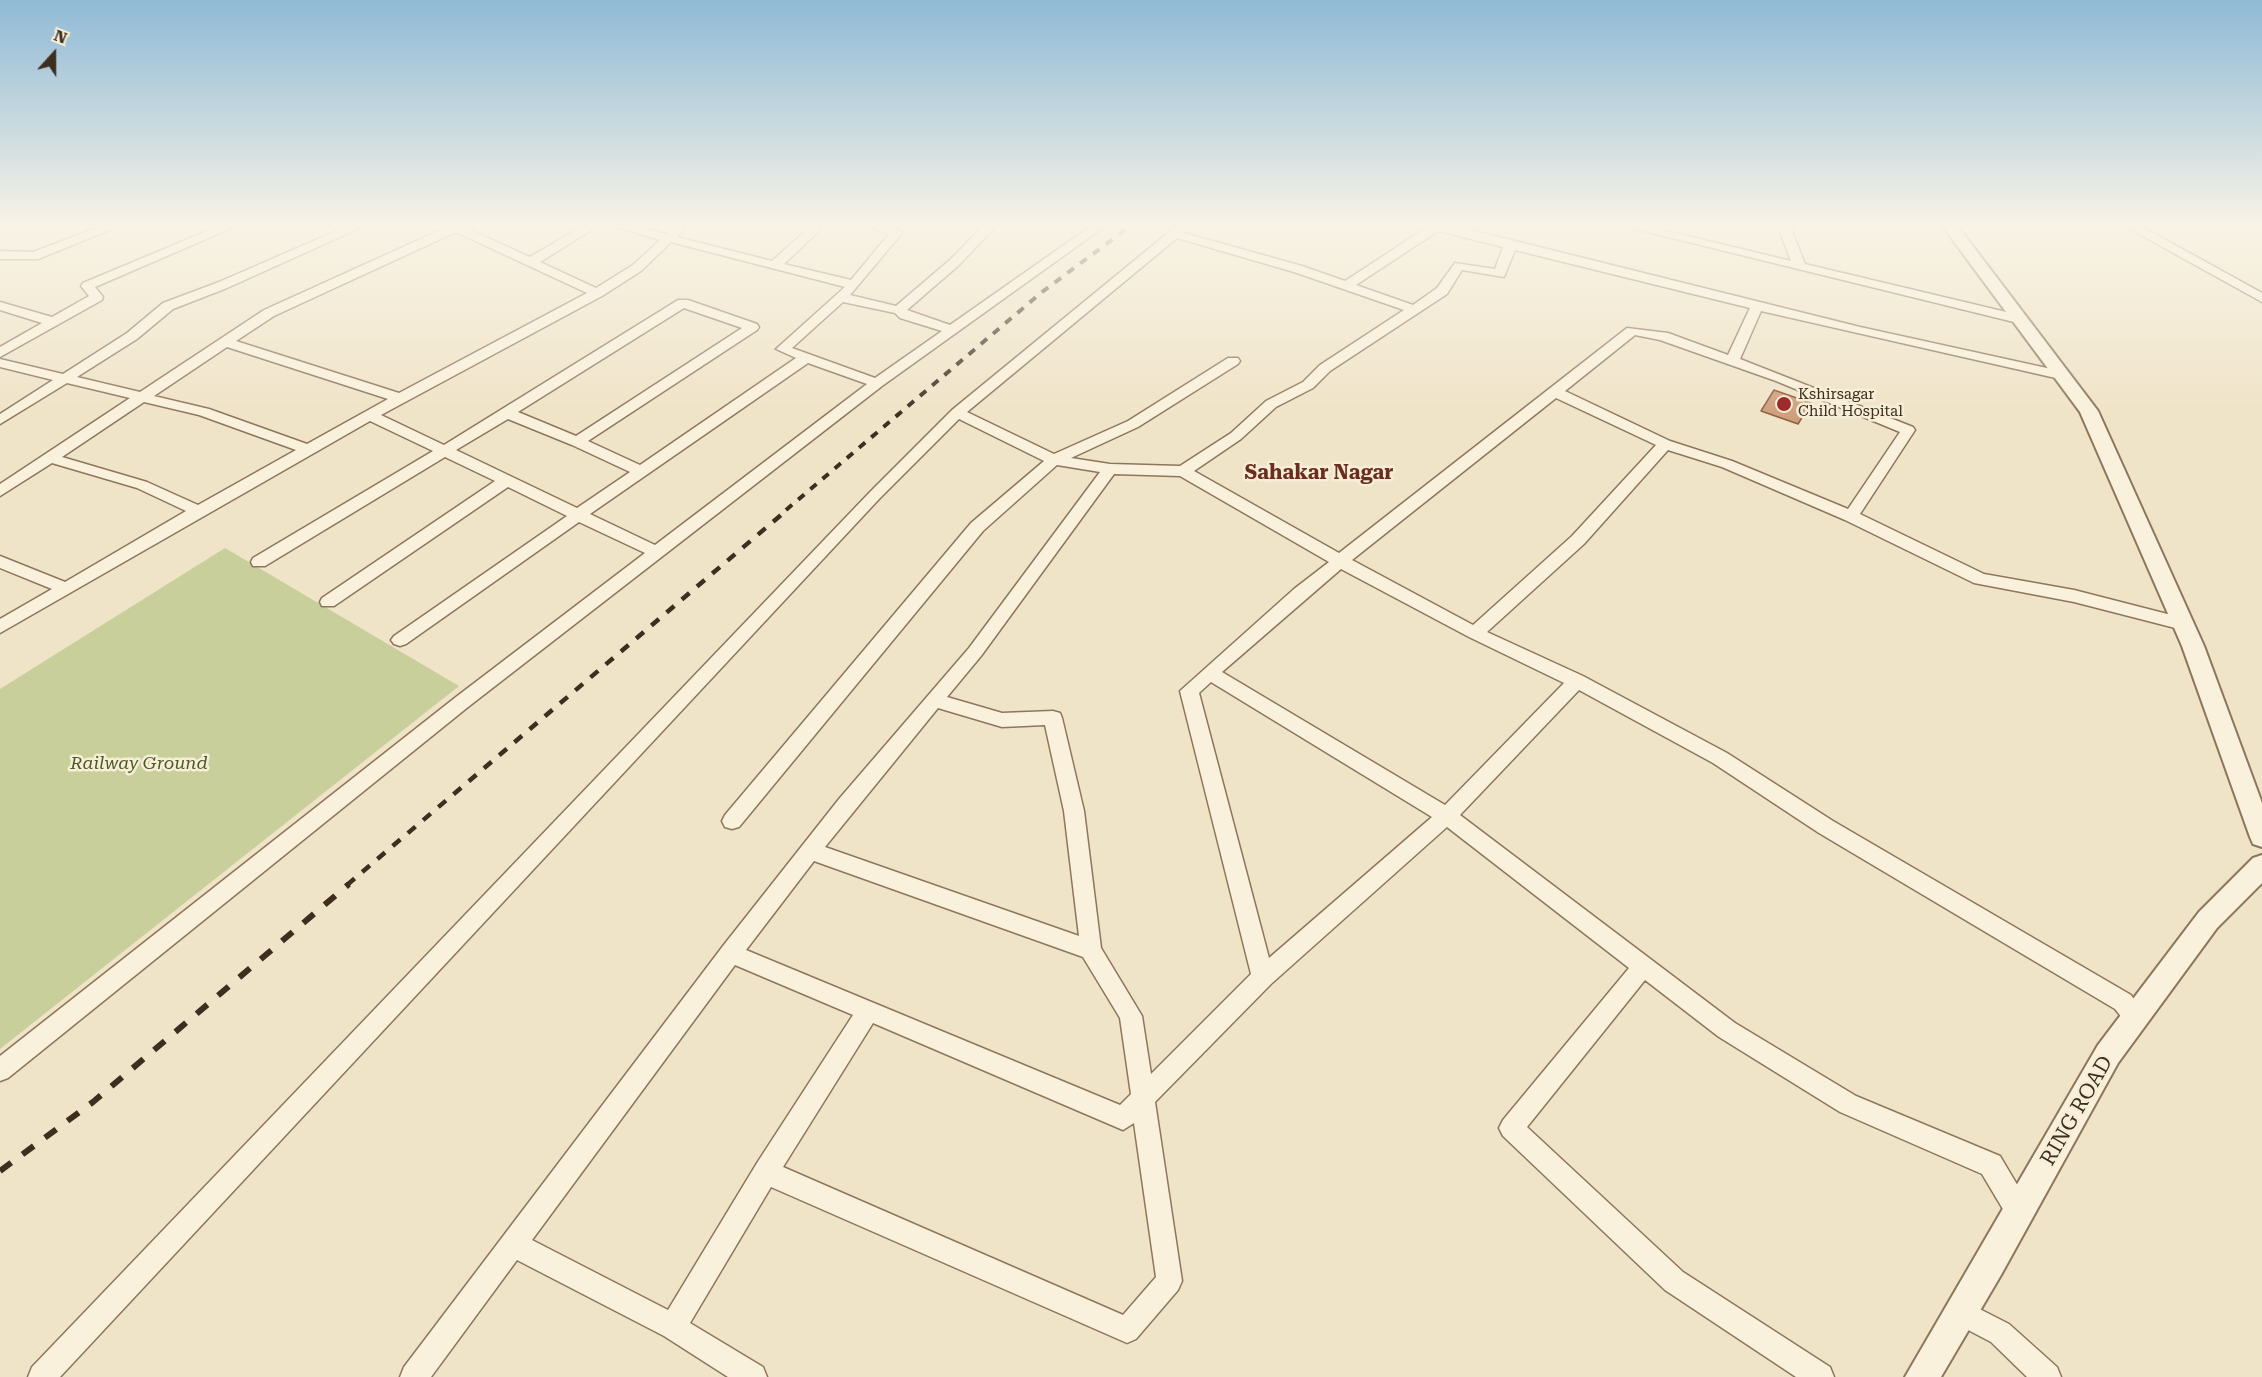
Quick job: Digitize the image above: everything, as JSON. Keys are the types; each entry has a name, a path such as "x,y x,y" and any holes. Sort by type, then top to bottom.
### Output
{"street":[{"path":"0,353 97,297 89,288"},
{"path":"0,420 132,336 168,306 214,288"},
{"path":"0,491 268,313 321,288"},
{"path":"587,288 597,293"},
{"path":"0,627 400,398 605,288"},
{"path":"851,288 783,349 877,383"},
{"path":"899,310 924,288"},
{"path":"0,1070 462,702 877,383 1012,288"},
{"path":"42,1377 875,495 957,413 1109,288"},
{"path":"1357,288 1413,309"},
{"path":"1183,471 1256,420 1271,404 1308,385 1325,368 1444,288"},
{"path":"1685,288 2060,375"},
{"path":"1889,288 2018,319"},
{"path":"1995,288 2089,411 2183,624 2262,837"},
{"path":"2244,288 2262,298"},
{"path":"840,297 899,310 905,315 953,330"},
{"path":"259,561 507,413 683,303 752,327 577,442"},
{"path":"0,306 53,322"},
{"path":"1732,361 1758,306"},
{"path":"1263,977 1189,691 1300,593 1554,392 1632,331 1663,336 1908,430 1851,516"},
{"path":"225,342 400,398"},
{"path":"400,640 806,357"},
{"path":"732,821 977,527 1054,460 1133,424 1233,361"},
{"path":"0,363 204,412 309,450"},
{"path":"1554,392 1665,444 1727,464 1851,516 1980,579 2074,596 2183,624"},
{"path":"507,413 641,471"},
{"path":"957,413 1054,460 1110,469 1183,471 1340,561 1475,633 1577,681 1720,758 1836,832 2123,1002 2135,1017"},
{"path":"370,416 658,553"},
{"path":"1475,633 1578,540 1665,444"},
{"path":"50,458 142,485 200,511"},
{"path":"414,1377 731,953 811,851 975,652 1062,538 1110,469"},
{"path":"328,602 506,481"},
{"path":"0,562 67,589"},
{"path":"1210,673 1447,816 1726,1030 1848,1104 1990,1165 2019,1212"},
{"path":"731,953 1123,1118 1263,977 1447,816 1577,681"},
{"path":"766,1172 1127,1330 1168,1281 1131,1017 1091,950 1074,811 1053,718 1002,720 934,700"},
{"path":"811,851 1091,950"},
{"name":"RING ROAD","path":"1922,1377 2109,1054 2208,920 2262,866"},
{"path":"1643,967 1511,1128 1674,1281 1820,1377"},
{"path":"673,1327 766,1172 868,1011"},
{"path":"513,1244 673,1327 753,1377"},
{"path":"1960,1312 2000,1333 2047,1377"}],"green space":[{"name":"Railway Ground","path":"225,548 459,686 0,1049 0,689"}],"building":[{"path":"1774,390 1811,403 1798,424 1761,411"}],"railway":[{"path":"786,510 1047,288"},
{"path":"347,885 788,509"},
{"path":"0,1171 93,1102 349,884"}],"place":[{"name":"Kshirsagar Child Hospital","path":"1784,404"}],"district":[{"name":"Sahakar Nagar","path":"1319,473"}]}
